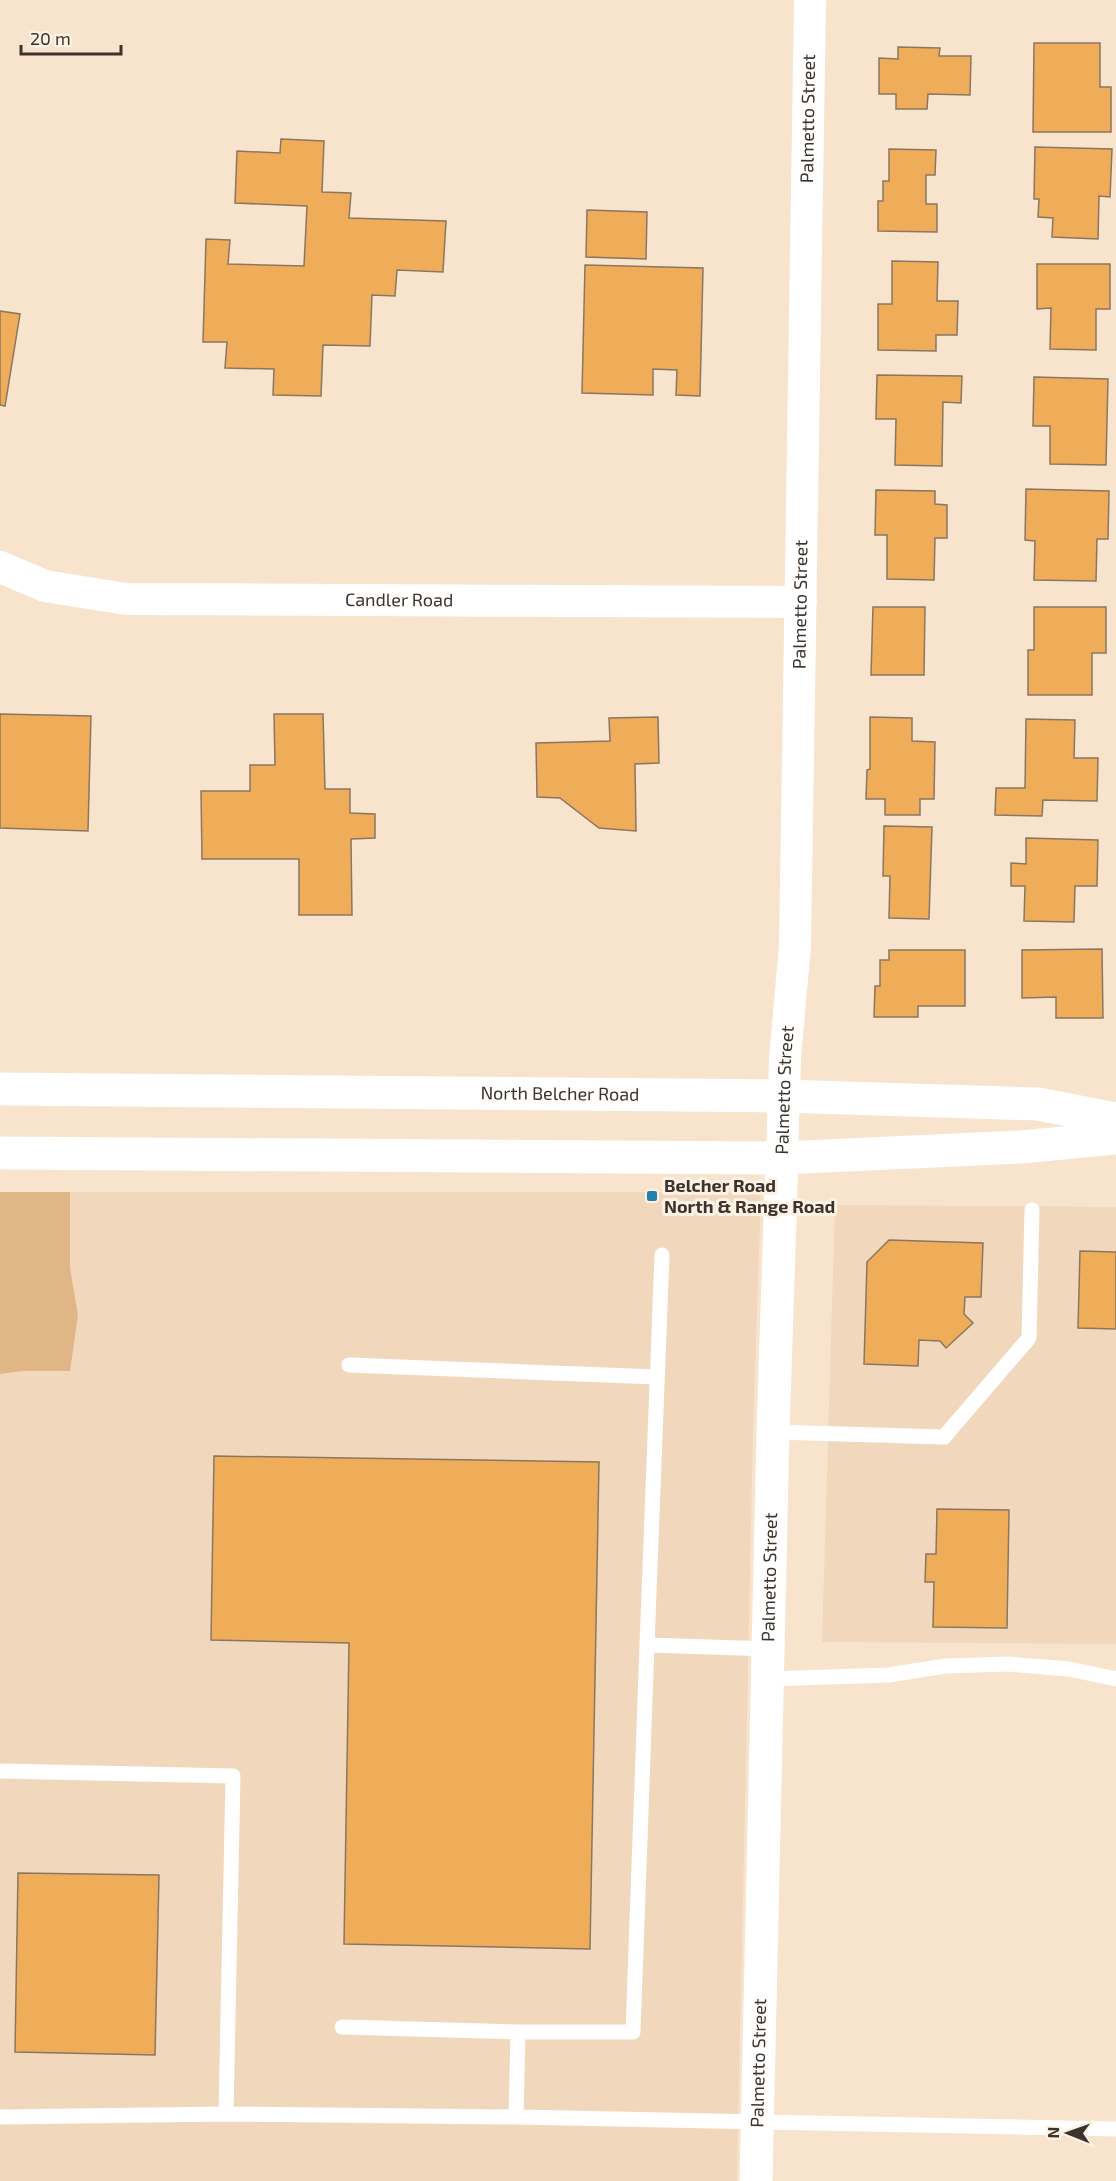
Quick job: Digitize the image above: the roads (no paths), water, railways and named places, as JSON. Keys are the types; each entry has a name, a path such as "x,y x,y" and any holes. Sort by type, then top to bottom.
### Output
{"main road":[{"name":"North Belcher Road","path":"0,1089 782,1096 1038,1104 1116,1119"},
{"path":"0,1153 782,1158 1021,1147 1116,1138"},
{"name":"Palmetto Street","path":"756,2181 773,1432 782,1158"}],"street":[{"name":"Palmetto Street","path":"782,1158 782,1096 788,1004 795,946 810,0"},
{"name":"Candler Road","path":"0,567 45,586 126,599 801,602"}],"lane":[{"path":"773,1432 944,1437 1029,1338 1032,1210"},
{"path":"342,2027 518,2032 633,2032 662,1255"},
{"path":"349,1365 657,1377"},
{"path":"647,1645 768,1664 828,1678 889,1675 945,1666 1008,1664 1069,1669 1116,1679"},
{"path":"0,1771 233,1776 225,2114"},
{"path":"516,2117 518,2032"},
{"path":"0,2117 225,2114 516,2117 1116,2129"}],"place":[{"name":"Belcher Road North & Range Road","path":"652,1196"}]}
